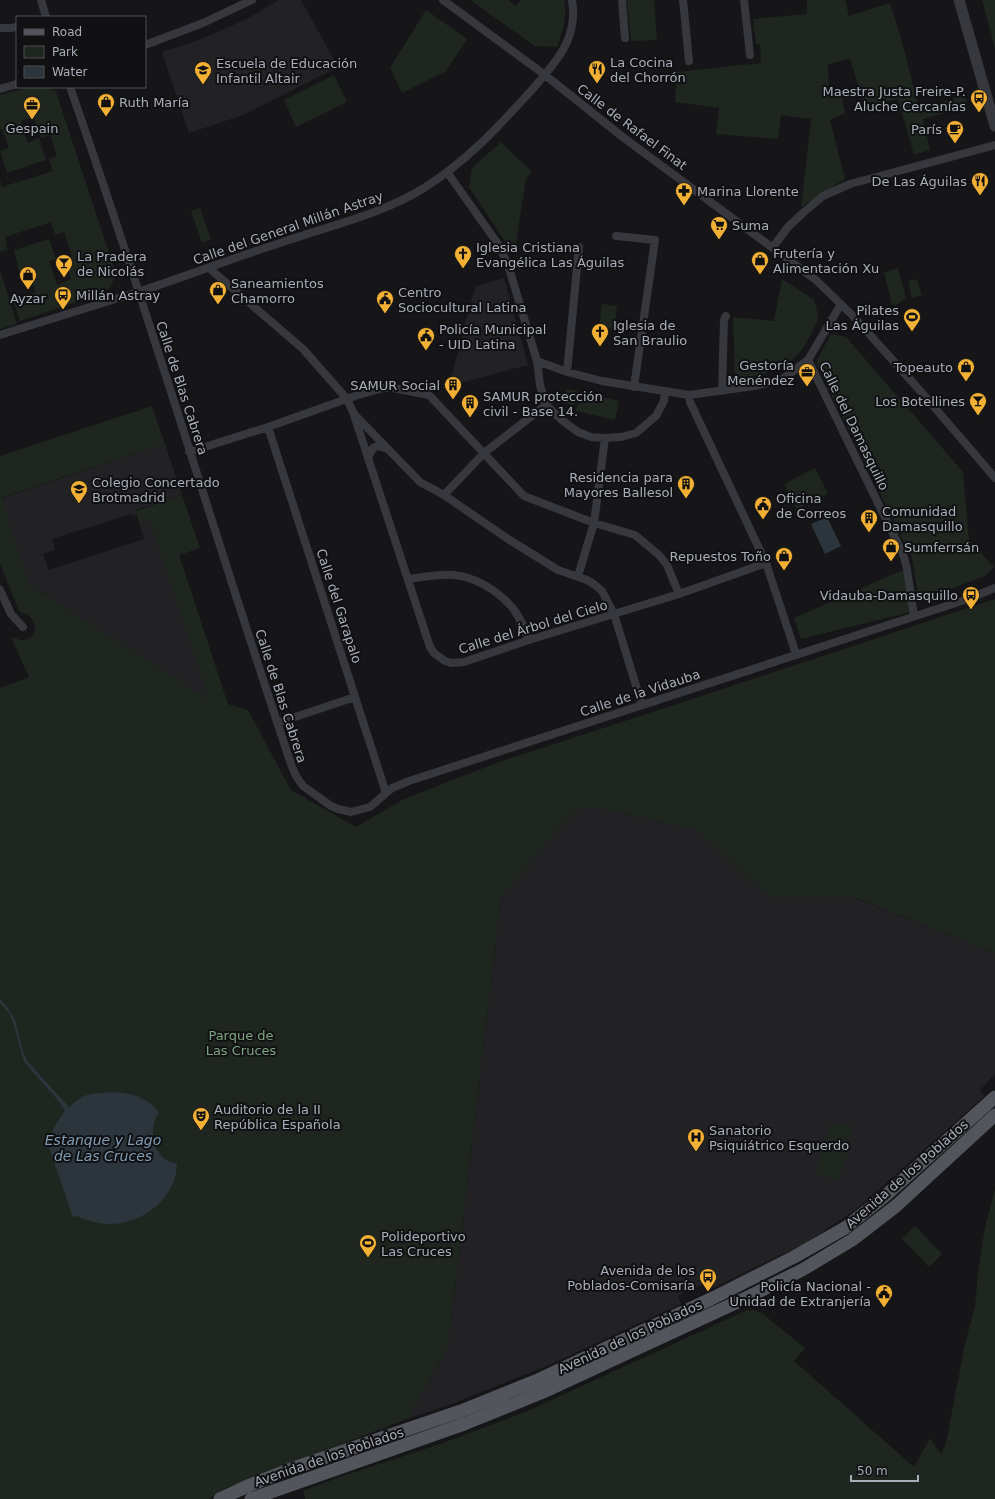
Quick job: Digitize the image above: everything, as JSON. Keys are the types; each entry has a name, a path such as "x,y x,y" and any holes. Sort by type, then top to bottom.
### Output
{"main road":[{"name":"Avenida de los Poblados","path":"220,1499 250,1485 291,1469 461,1412 538,1380 711,1299 794,1257 845,1228 886,1196 995,1097"},
{"name":"Avenida de los Poblados","path":"251,1499 464,1424 543,1392 746,1298 802,1270 852,1240 896,1206 995,1115"}],"street":[{"path":"41,0 46,16"},
{"path":"146,45 202,23 252,0"},
{"name":"Calle de Rafael Finat","path":"443,0 545,75 624,138 816,280 841,304 923,394 995,478"},
{"name":"Calle del General Millán Astray","path":"0,336 139,292 390,206 413,194 447,172 487,139 545,75 564,50 572,22 572,0"},
{"path":"622,0 626,38"},
{"path":"683,0 689,61"},
{"path":"744,0 750,55"},
{"path":"959,0 995,126"},
{"path":"0,28 16,27"},
{"path":"0,89 16,84"},
{"name":"Calle de Blas Cabrera","path":"70,88 139,292 277,723 292,767 303,786"},
{"path":"773,247 788,227 823,196 850,184 995,145"},
{"path":"447,172 498,244 508,265 537,361 540,385 546,405 578,432 605,438 621,437 636,433 656,416 664,402 665,391"},
{"path":"616,236 655,240 634,387"},
{"path":"567,372 579,247"},
{"path":"209,268 304,349 347,399 354,414 366,425 385,448 420,482 444,495 508,539 558,570 578,576 595,585 602,591 614,614 642,705"},
{"path":"537,361 567,372 602,381 689,395 754,386 781,380 808,360 841,304"},
{"path":"722,391 724,320 726,316"},
{"name":"Calle del Damasquillo","path":"808,360 902,554 907,569 914,616"},
{"path":"189,452 268,427 347,399 388,387 429,395 524,496 594,523 635,535 659,555 667,565 679,594"},
{"path":"689,395 690,402 766,563 796,654"},
{"path":"444,495 484,452 546,405"},
{"name":"Calle del Árbol del Cielo","path":"354,414 430,647 434,653 445,661 458,663 464,662 529,640 679,594 766,563"},
{"name":"Calle del Garapalo","path":"268,427 386,793"},
{"path":"578,576 594,523 605,438"},
{"path":"368,458 373,448 378,446 385,448"},
{"name":"Calle de Rafael Finat","path":"986,467 995,472"},
{"path":"408,579 431,575 454,575 472,578 511,605 522,623 529,640"},
{"name":"Calle de la Vidauba","path":"303,786 331,806 338,809 351,812 370,807 392,788 409,780 983,594 995,588"},
{"path":"0,590 10,614 23,627"},
{"path":"277,723 355,697"}],"shaded area":[{"path":"279,0 301,0 338,67 243,115 189,133 162,52 191,43 245,20"},
{"path":"504,278 528,365 453,385 450,383 476,286"},
{"path":"165,444 182,495 136,510 137,515 133,516 131,514 52,539 55,550 43,554 49,570 144,539 139,522 150,518 209,700 28,584 1,498"},
{"name":"Sanatorio Psiquiátrico Esquerdo","path":"581,808 601,808 696,830 769,897 855,898 995,953 995,1074 980,1090 985,1096 859,1207 808,1242 707,1291 703,1285 687,1291 678,1296 681,1304 549,1365 449,1405 407,1419 448,1348 501,898 573,812"}],"green space":[{"path":"470,0 508,0 516,6 521,0 564,0 565,18 557,47 535,46"},
{"path":"627,0 654,0 657,40 631,41"},
{"path":"807,0 845,0 849,16 890,3 901,38 919,108 965,95 968,107 923,119 930,150 914,155 898,99 865,107 850,59 828,64 829,99 842,97 845,113 830,120 845,179 801,207 811,119 781,115 778,139 716,134 719,108 675,102 677,72 761,63 760,45 756,44 753,19 807,14"},
{"path":"982,0 995,0 995,48"},
{"path":"426,10 467,39 446,71 402,93 390,68"},
{"path":"334,75 347,102 296,127 284,100"},
{"path":"26,88 50,88 56,92 116,274 110,288 94,296 20,321 13,300 36,292 28,269 19,271 14,250 49,239 56,259 49,261 57,285 71,279 64,259 72,257 64,232 55,235 51,222 5,237 7,250 0,252 0,180 2,187 53,171 49,159 57,156 50,135 41,138 34,117 21,121 28,143 39,138 46,160 7,173 0,151 9,148 2,129 0,129 0,95"},
{"path":"501,142 532,172 526,179 514,255 469,187 472,168"},
{"path":"200,208 211,239 202,243 191,211"},
{"path":"898,268 906,298 895,306 895,304 892,305 884,272"},
{"path":"0,270 17,324 0,329"},
{"path":"782,279 814,300 819,318 803,348 789,362 772,371 735,382 733,317 774,321"},
{"path":"917,279 922,295 912,298 908,281"},
{"path":"602,304 617,306 614,329 599,327"},
{"path":"831,334 846,337 963,472 969,540 994,567 985,576 923,599 918,595 912,558 818,368 817,360"},
{"path":"566,389 577,391 574,405 563,403"},
{"path":"580,392 619,401 615,420 576,411"},
{"name":"Parque de Las Cruces","path":"152,406 165,444 2,497 28,584 208,699 150,519 139,522 136,511 182,495 200,548 179,555 228,704 248,710 291,790 356,827 404,799 499,762 995,599 995,953 856,898 769,897 696,830 601,808 581,808 573,812 501,898 448,1348 407,1419 226,1488 209,1499 0,1499 0,688 29,677 11,637 23,640 31,637 35,631 35,624 29,616 19,611 0,564 0,456"},
{"path":"815,468 828,494 797,509 784,484"},
{"path":"905,569 911,612 801,639 794,618"},
{"path":"831,1122 854,1128 839,1181 815,1174"},
{"path":"995,1189 995,1499 305,1499 303,1491 334,1479 440,1444 523,1413 745,1311 753,1310 762,1313 805,1348 794,1361 914,1467 930,1438 941,1454 946,1443 965,1343 975,1307 978,1272 985,1227"},
{"path":"915,1226 942,1254 929,1267 902,1239"}],"water":[{"path":"827,517 841,546 825,554 811,524"},
{"name":"Estanque y Lago de Las Cruces","path":"0,999 8,1008 15,1020 27,1061 69,1107 85,1096 97,1093 116,1092 126,1093 144,1099 159,1112 153,1131 155,1145 162,1157 173,1163 177,1163 171,1188 155,1207 144,1215 120,1223 104,1224 77,1216 73,1217 45,1136 52,1133 54,1127 65,1111 57,1099 24,1062 13,1022 9,1013 0,1003"}],"place":[{"name":"La Cocina del Chorrón","path":"597,84"},
{"name":"Escuela de Educación Infantil Altair","path":"203,85"},
{"name":"Maestra Justa Freire-P. Aluche Cercanías","path":"979,113"},
{"name":"Ruth María","path":"106,117"},
{"name":"Gespain","path":"32,120"},
{"name":"París","path":"955,144"},
{"name":"De Las Águilas","path":"980,196"},
{"name":"Marina Llorente","path":"684,206"},
{"name":"Suma","path":"719,240"},
{"name":"Iglesia Cristiana Evangélica Las Águilas","path":"463,269"},
{"name":"Frutería y Alimentación Xu","path":"760,275"},
{"name":"La Pradera de Nicolás","path":"64,278"},
{"name":"Ayzar","path":"28,290"},
{"name":"Saneamientos Chamorro","path":"218,305"},
{"name":"Millán Astray","path":"63,310"},
{"name":"Centro Sociocultural Latina","path":"385,314"},
{"name":"Pilates Las Águilas","path":"912,332"},
{"name":"Iglesia de San Braulio","path":"600,347"},
{"name":"Policía Municipal - UID Latina","path":"426,351"},
{"name":"Topeauto","path":"966,382"},
{"name":"Gestoría Menéndez","path":"807,387"},
{"name":"SAMUR Social","path":"453,400"},
{"name":"Los Botellines","path":"978,416"},
{"name":"SAMUR protección civil - Base 14.","path":"470,418"},
{"name":"Residencia para Mayores Ballesol","path":"686,499"},
{"name":"Colegio Concertado Brotmadrid","path":"79,504"},
{"name":"Oficina de Correos","path":"763,520"},
{"name":"Comunidad Damasquillo","path":"869,533"},
{"name":"Sumferrsán","path":"891,562"},
{"name":"Repuestos Toño","path":"784,571"},
{"name":"Vidauba-Damasquillo","path":"971,610"},
{"name":"Auditorio de la II República Española","path":"201,1131"},
{"name":"Sanatorio Psiquiátrico Esquerdo","path":"696,1152"},
{"name":"Polideportivo Las Cruces","path":"368,1258"},
{"name":"Avenida de los Poblados-Comisaría","path":"708,1292"},
{"name":"Policía Nacional - Unidad de Extranjería","path":"884,1308"}]}
